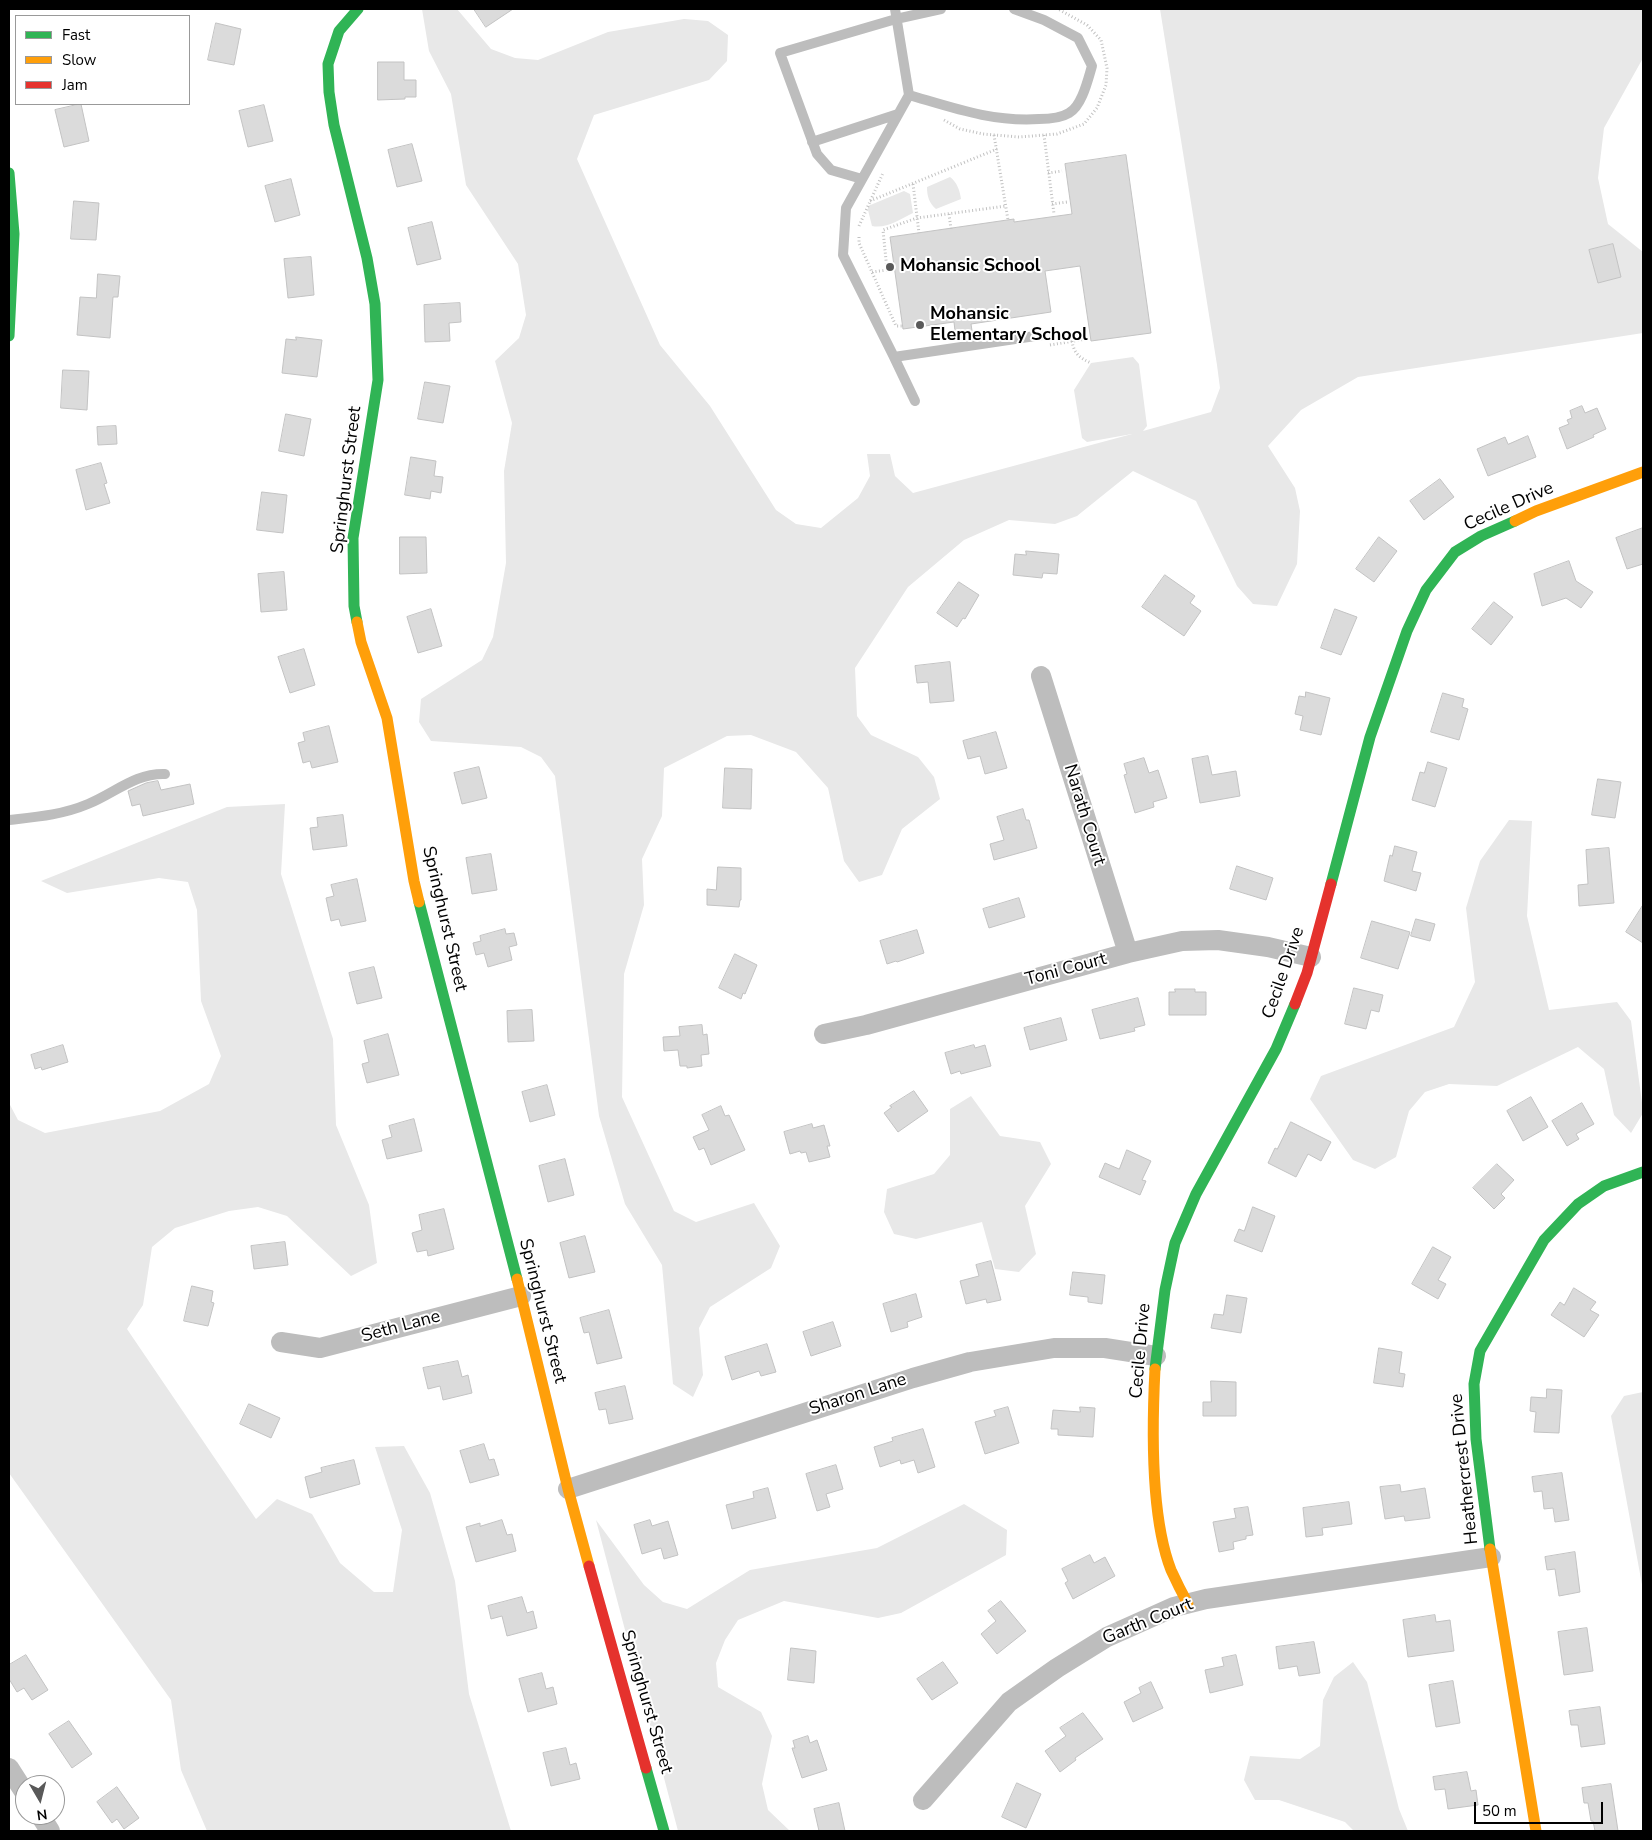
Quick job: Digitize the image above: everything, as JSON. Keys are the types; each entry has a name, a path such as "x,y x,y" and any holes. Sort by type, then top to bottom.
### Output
{"street":[{"name":"Springhurst Street","path":"358,9 339,31 328,64 329,92 334,125 367,258 375,304 378,380 353,538 354,606 360,642 387,718 414,881 521,1296 568,1489 664,1831"},
{"path":"9,172 14,210 15,246 9,336"},
{"name":"Cecile Drive","path":"1188,1604 1171,1569 1162,1537 1156,1492 1153,1411 1156,1356 1165,1290 1175,1243 1196,1194 1276,1049 1307,973 1370,737 1408,630 1426,590 1455,552 1481,536 1536,511 1643,472"},
{"name":"Narath Court","path":"1041,676 1128,953"},
{"name":"Toni Court","path":"824,1034 866,1025 1128,953 1182,941 1218,940 1268,947 1311,958"},
{"name":"Heathercrest Drive","path":"1536,1831 1491,1557 1476,1439 1474,1384 1480,1351 1544,1240 1578,1204 1604,1186 1643,1172"},
{"name":"Seth Lane","path":"281,1342 320,1348 521,1296"},
{"name":"Sharon Lane","path":"568,1489 913,1378 970,1362 1054,1348 1105,1348 1156,1356"},
{"name":"Garth Court","path":"923,1800 1009,1702 1057,1668 1106,1637 1174,1607 1206,1599 1491,1557"}],"lane":[{"path":"862,179 831,170 817,154 780,52 896,14 941,9"},
{"path":"909,95 987,117 1018,120 1050,119 1070,113 1082,98 1092,66 1078,38 1044,20 1014,9"},
{"path":"896,14 909,95 846,208 843,255 915,401"},
{"path":"812,142 898,114"},
{"path":"894,358 1042,335"},
{"path":"9,820 52,815 88,804 125,784 152,774 165,774"}],"path":[{"path":"940,118 960,129 1019,137 1057,134 1084,124 1097,108 1106,86 1107,68 1101,40 1087,25 1058,9"},
{"path":"994,135 1008,220"},
{"path":"1044,135 1054,214"},
{"path":"870,202 997,149"},
{"path":"884,169 858,226 859,243 896,326 902,326"},
{"path":"1048,173 1062,171"},
{"path":"913,184 919,233"},
{"path":"1052,204 1067,202"},
{"path":"887,270 883,230 917,218 1006,206"},
{"path":"949,214 951,229"},
{"path":"872,272 893,269"},
{"path":"1042,335 1043,346 1086,339"},
{"path":"1072,341 1074,350 1080,358 1091,363"}],"shaded area":[{"path":"422,9 457,9 491,49 515,58 538,60 608,32 684,19 708,21 728,35 727,61 709,80 594,115 577,159 660,345 710,406 776,510 796,524 821,528 858,498 870,476 867,454 890,454 895,476 913,493 1132,434 1087,442 1082,438 1074,390 1091,363 1133,357 1139,364 1147,426 1143,431 1211,412 1220,388 1160,9 1643,9 1643,58 1604,128 1598,178 1608,224 1643,252 1643,333 1358,377 1301,410 1268,446 1295,488 1300,511 1297,564 1277,606 1253,604 1237,586 1196,501 1133,471 1077,516 1055,524 1009,520 964,540 908,587 855,668 857,716 871,735 918,757 934,777 940,799 902,829 882,875 859,882 844,861 828,788 796,752 751,735 727,736 664,768 662,816 642,859 644,905 624,974 622,1097 674,1211 696,1222 754,1203 780,1246 771,1268 710,1307 699,1328 703,1375 693,1397 673,1384 662,1265 625,1204 599,1116 555,776 541,757 521,747 431,741 419,722 421,699 482,660 493,637 506,563 504,471 512,423 495,361 519,338 526,315 518,264 466,185 451,94 429,51"},
{"path":"950,177 958,187 961,199 936,209 929,199 927,187"},
{"path":"904,191 910,194 913,213 888,225 872,226 868,206"},
{"path":"285,804 281,874 333,1039 336,1125 369,1205 377,1263 351,1276 287,1216 258,1207 229,1211 175,1228 152,1247 143,1305 127,1329 256,1519 277,1499 312,1514 340,1563 374,1592 393,1592 402,1530 375,1447 404,1446 430,1493 455,1581 469,1694 511,1831 207,1831 181,1770 171,1700 9,1473 9,1103 18,1120 45,1133 160,1111 209,1084 221,1056 201,1001 197,910 188,882 159,878 67,893 41,881 227,807"},
{"path":"1509,820 1532,821 1527,916 1549,1010 1617,1002 1631,1021 1643,1113 1631,1133 1614,1115 1604,1069 1578,1047 1497,1086 1449,1084 1425,1092 1409,1111 1396,1157 1375,1169 1353,1160 1310,1099 1321,1076 1454,1027 1475,982 1466,908 1480,861"},
{"path":"971,1096 1000,1136 1040,1142 1051,1164 1025,1206 1036,1254 1019,1272 995,1269 982,1222 916,1239 894,1234 884,1212 887,1189 934,1174 950,1155 950,1109"},
{"path":"1643,1392 1643,1590 1611,1416 1624,1396"},
{"path":"964,1504 1007,1530 1006,1555 901,1613 878,1618 784,1601 738,1620 725,1640 716,1663 718,1687 761,1712 772,1736 762,1784 768,1810 790,1831 678,1831 596,1520 644,1585 663,1602 687,1609 750,1570 877,1548"},
{"path":"1353,1662 1367,1682 1399,1809 1408,1831 1354,1831 1345,1822 1279,1800 1255,1800 1244,1780 1250,1756 1300,1759 1320,1746 1323,1700 1334,1677"}],"building":[{"path":"474,9 513,9 486,27"},
{"path":"216,23 241,29 234,65 208,60"},
{"path":"378,62 404,62 404,80 416,80 416,97 378,100"},
{"path":"81,105 89,141 64,147 55,110"},
{"path":"264,105 273,141 248,147 239,111"},
{"path":"412,144 422,181 397,187 388,150"},
{"name":"Mohansic Elementary School","path":"1126,155 1151,333 1091,341 1080,266 1045,271 1051,312 971,324 973,337 956,340 954,322 903,329 890,237 1014,219 1014,222 1072,214 1065,164"},
{"path":"291,179 300,215 275,222 265,186"},
{"path":"74,201 99,203 96,240 71,239"},
{"path":"432,222 441,259 417,265 408,228"},
{"path":"1613,244 1621,277 1598,283 1589,250"},
{"path":"311,257 314,295 288,298 284,259"},
{"path":"98,274 120,276 118,297 113,297 110,338 77,335 80,297 96,298"},
{"path":"460,303 461,322 449,323 450,341 425,342 424,305"},
{"path":"296,337 322,340 317,377 282,373 286,339 296,340"},
{"path":"63,370 89,371 87,410 61,408"},
{"path":"425,382 450,386 443,423 418,419"},
{"path":"1582,406 1585,413 1597,408 1606,429 1593,435 1594,437 1567,449 1559,428 1569,424 1567,420 1572,418 1570,411"},
{"path":"286,414 311,419 304,456 279,451"},
{"path":"116,426 117,444 98,445 97,427"},
{"path":"1528,436 1536,457 1488,476 1477,449 1505,437 1508,444"},
{"path":"411,457 436,461 434,476 443,477 441,493 431,491 430,499 405,495"},
{"path":"101,463 107,483 104,484 110,503 86,510 76,470"},
{"path":"1440,479 1454,497 1424,520 1410,501"},
{"path":"262,492 287,495 283,533 257,530"},
{"path":"1643,528 1643,564 1627,569 1616,538"},
{"path":"400,537 426,537 427,573 400,574"},
{"path":"1379,537 1397,551 1374,582 1356,569"},
{"path":"1026,551 1059,554 1057,574 1043,573 1042,578 1013,575 1015,554 1026,555"},
{"path":"1569,561 1576,581 1593,592 1581,608 1566,598 1542,606 1534,574"},
{"path":"284,572 287,610 261,612 258,574"},
{"path":"1165,575 1195,596 1190,603 1201,611 1184,636 1142,607"},
{"path":"959,582 979,595 965,619 963,618 957,627 937,613"},
{"path":"1494,602 1513,617 1491,645 1472,629"},
{"path":"431,609 442,646 418,653 407,617"},
{"path":"1335,609 1357,617 1341,655 1321,648"},
{"path":"304,649 315,685 290,693 278,657"},
{"path":"950,662 954,701 930,703 928,682 917,683 915,666"},
{"path":"1306,692 1330,698 1321,735 1300,730 1303,716 1295,714 1299,696 1305,697"},
{"path":"1443,693 1464,699 1462,707 1468,709 1459,740 1431,732"},
{"path":"329,726 338,762 312,768 310,761 303,763 298,743 305,741 303,733"},
{"path":"996,732 1007,768 985,774 980,756 968,759 963,741"},
{"path":"1208,756 1212,775 1236,771 1240,796 1200,803 1192,759"},
{"path":"1144,758 1149,773 1158,770 1167,798 1153,802 1154,807 1135,813 1124,775 1127,774 1124,764"},
{"path":"1428,762 1447,768 1435,807 1412,800 1420,772 1424,773"},
{"path":"479,767 487,798 462,804 454,773"},
{"path":"725,768 752,769 751,809 723,808"},
{"path":"1598,779 1621,782 1615,818 1592,815"},
{"path":"158,781 161,790 190,784 194,804 143,816 140,804 132,806 128,791 146,783"},
{"path":"1023,809 1026,820 1029,820 1037,848 994,860 990,844 1004,840 997,817"},
{"path":"343,815 347,846 313,850 310,828 318,827 317,818"},
{"path":"1395,846 1417,852 1412,871 1421,873 1416,891 1384,881 1390,855 1392,856"},
{"path":"1609,848 1614,903 1579,906 1578,885 1588,884 1586,850"},
{"path":"491,854 497,890 472,894 466,858"},
{"path":"1237,866 1273,878 1266,900 1230,889"},
{"path":"718,867 741,868 741,900 739,907 707,905 707,889 716,890"},
{"path":"357,879 366,921 341,926 339,919 331,921 326,898 334,896 331,885"},
{"path":"1019,898 1025,917 989,928 983,909"},
{"path":"1643,905 1643,943 1626,932"},
{"path":"1416,919 1435,924 1430,941 1411,936"},
{"path":"1372,921 1410,932 1398,969 1361,958"},
{"path":"505,929 506,934 514,933 517,945 509,947 512,960 488,967 484,953 476,955 473,943 481,941 480,936"},
{"path":"917,930 924,953 887,964 880,941"},
{"path":"735,954 757,965 741,999 719,988"},
{"path":"374,967 382,998 357,1004 349,973"},
{"path":"1354,988 1383,995 1379,1012 1371,1010 1366,1029 1345,1024"},
{"path":"1175,989 1195,989 1195,992 1206,992 1206,1015 1169,1015 1169,992 1175,992"},
{"path":"1138,998 1145,1025 1134,1028 1135,1031 1100,1039 1092,1010"},
{"path":"532,1010 534,1041 508,1042 507,1011"},
{"path":"1061,1018 1067,1040 1030,1050 1024,1028"},
{"path":"702,1025 703,1035 707,1034 709,1054 701,1055 702,1066 687,1068 687,1066 680,1066 678,1050 664,1051 663,1037 680,1036 679,1027"},
{"path":"388,1034 399,1075 367,1083 362,1064 369,1062 364,1041"},
{"path":"63,1045 68,1062 42,1070 41,1067 35,1069 31,1055"},
{"path":"974,1045 975,1048 985,1045 991,1066 961,1074 960,1071 951,1074 945,1053"},
{"path":"547,1085 555,1115 530,1122 522,1092"},
{"path":"914,1091 928,1111 898,1132 884,1113 892,1107 890,1106"},
{"path":"1531,1097 1548,1127 1523,1141 1507,1111"},
{"path":"1582,1103 1594,1124 1576,1134 1579,1139 1567,1146 1552,1121"},
{"path":"721,1106 725,1116 729,1115 745,1150 711,1165 704,1148 699,1150 693,1137 709,1130 702,1115"},
{"path":"414,1119 422,1151 387,1159 382,1140 392,1137 389,1126"},
{"path":"1291,1122 1331,1142 1321,1161 1308,1154 1296,1177 1268,1163"},
{"path":"812,1124 813,1128 824,1125 830,1146 827,1146 830,1157 809,1162 806,1152 801,1153 800,1151 790,1154 784,1132"},
{"path":"1127,1150 1151,1161 1142,1180 1146,1181 1140,1195 1099,1177 1105,1163 1119,1169"},
{"path":"565,1159 574,1195 548,1202 539,1166"},
{"path":"1497,1164 1514,1180 1501,1194 1505,1198 1494,1209 1473,1188"},
{"path":"1253,1207 1275,1216 1262,1252 1234,1241 1239,1229 1244,1231"},
{"path":"444,1209 454,1249 428,1256 427,1250 417,1252 412,1233 422,1230 419,1215"},
{"path":"585,1236 595,1272 569,1278 560,1243"},
{"path":"285,1242 288,1265 254,1269 251,1246"},
{"path":"1433,1247 1451,1257 1438,1280 1446,1284 1438,1299 1412,1284"},
{"path":"991,1261 1001,1300 987,1303 986,1299 966,1304 960,1281 979,1276 976,1265"},
{"path":"1073,1272 1105,1275 1102,1304 1088,1302 1088,1297 1070,1295"},
{"path":"192,1286 213,1291 211,1302 214,1303 208,1326 184,1321"},
{"path":"1574,1288 1596,1302 1590,1310 1599,1315 1584,1337 1551,1315 1560,1302 1564,1305"},
{"path":"916,1294 922,1317 907,1322 908,1327 891,1332 883,1304"},
{"path":"1227,1295 1247,1298 1241,1333 1211,1328 1214,1314 1223,1315"},
{"path":"609,1310 622,1358 597,1364 589,1332 584,1333 580,1318"},
{"path":"833,1322 841,1346 811,1356 803,1332"},
{"path":"767,1344 776,1372 761,1376 759,1371 732,1380 725,1357"},
{"path":"1379,1348 1402,1352 1399,1373 1405,1374 1403,1387 1374,1383"},
{"path":"458,1361 462,1377 468,1375 472,1393 443,1400 440,1386 428,1389 423,1368"},
{"path":"1211,1381 1236,1382 1236,1416 1203,1416 1203,1402 1211,1402"},
{"path":"625,1386 633,1419 609,1424 606,1409 599,1410 595,1393"},
{"path":"1547,1389 1562,1390 1559,1433 1534,1432 1536,1412 1530,1411 1531,1397 1546,1398"},
{"path":"249,1404 280,1418 271,1438 240,1424"},
{"path":"1008,1407 1019,1443 985,1454 975,1422 996,1416 994,1411"},
{"path":"1080,1407 1095,1408 1093,1437 1058,1435 1058,1429 1051,1429 1053,1410 1080,1412"},
{"path":"923,1429 935,1467 918,1473 914,1460 901,1464 900,1460 880,1467 874,1447 893,1441 892,1438"},
{"path":"484,1444 489,1460 494,1459 499,1475 470,1483 460,1451"},
{"path":"354,1460 360,1484 310,1498 305,1477 322,1472 321,1468"},
{"path":"836,1465 843,1489 826,1494 830,1507 817,1511 806,1474"},
{"path":"1562,1473 1569,1520 1555,1522 1553,1508 1544,1509 1542,1491 1534,1492 1532,1477"},
{"path":"1400,1485 1401,1492 1425,1488 1430,1518 1405,1521 1404,1516 1385,1519 1380,1487"},
{"path":"768,1488 776,1518 732,1529 726,1505 754,1498 753,1492"},
{"path":"1349,1502 1352,1524 1322,1528 1323,1535 1306,1537 1303,1508"},
{"path":"1248,1507 1253,1535 1233,1542 1234,1549 1219,1552 1213,1522 1236,1518 1234,1509"},
{"path":"502,1520 507,1535 512,1534 516,1551 476,1562 466,1527 480,1523 480,1526"},
{"path":"650,1520 652,1526 668,1521 678,1555 664,1559 661,1548 642,1554 634,1525"},
{"path":"1575,1552 1580,1592 1559,1596 1555,1569 1547,1570 1545,1557"},
{"path":"1090,1555 1094,1563 1105,1557 1115,1576 1073,1599 1065,1583 1068,1581 1062,1569"},
{"path":"522,1597 527,1613 533,1611 537,1628 507,1636 502,1616 491,1619 488,1606"},
{"path":"1001,1601 1026,1631 997,1654 981,1634 996,1621 988,1611"},
{"path":"1435,1615 1436,1622 1450,1620 1454,1651 1408,1657 1403,1620"},
{"path":"1587,1628 1593,1671 1564,1675 1558,1632"},
{"path":"1314,1642 1320,1673 1299,1676 1297,1666 1279,1669 1276,1647"},
{"path":"791,1648 816,1651 814,1683 788,1680"},
{"path":"26,1655 48,1690 32,1700 24,1688 17,1692 9,1679 9,1665"},
{"path":"1236,1655 1243,1685 1210,1693 1205,1670 1224,1666 1222,1658"},
{"path":"943,1662 958,1683 932,1700 917,1679"},
{"path":"542,1673 546,1689 553,1687 557,1704 528,1712 519,1679"},
{"path":"1453,1681 1460,1723 1436,1727 1429,1685"},
{"path":"1151,1682 1163,1708 1133,1722 1124,1702 1141,1693 1139,1688"},
{"path":"1600,1707 1605,1744 1581,1747 1578,1725 1571,1725 1569,1711"},
{"path":"1083,1713 1103,1739 1075,1758 1076,1760 1060,1772 1045,1751 1066,1736 1060,1728"},
{"path":"69,1721 92,1754 72,1768 49,1734"},
{"path":"808,1736 810,1743 817,1740 827,1770 802,1778 792,1748 795,1748 793,1741"},
{"path":"566,1748 570,1765 576,1763 580,1779 551,1786 543,1753"},
{"path":"1467,1772 1471,1791 1476,1790 1478,1805 1448,1809 1445,1789 1435,1790 1433,1777"},
{"path":"1017,1783 1041,1794 1026,1828 1002,1817"},
{"path":"1611,1784 1618,1831 1595,1831 1588,1803 1584,1803 1582,1788"},
{"path":"117,1787 139,1818 124,1829 117,1819 112,1823 97,1802"},
{"path":"839,1803 845,1831 819,1831 814,1809"}],"traffic: fast":[{"path":"357,622 354,606 353,538 378,380 375,304 367,258 334,125 329,92 328,64 339,31 358,9"},
{"path":"9,173 14,234 9,336"},
{"path":"1331,884 1370,737 1407,631 1426,590 1455,552 1481,536 1515,521"},
{"path":"419,902 517,1279"},
{"path":"1155,1369 1165,1290 1175,1243 1196,1194 1276,1049 1295,1004"},
{"path":"1490,1549 1476,1439 1474,1384 1480,1351 1544,1240 1578,1204 1604,1186 1643,1172"},
{"path":"646,1768 664,1831"}],"traffic: slow":[{"path":"1515,521 1536,511 1643,472"},
{"path":"357,622 361,642 387,718 419,902"},
{"path":"517,1279 568,1489 589,1566"},
{"path":"1155,1369 1153,1444 1159,1524 1171,1570 1188,1604"},
{"path":"1490,1549 1536,1831"}],"traffic: jam":[{"path":"1295,1004 1307,973 1331,884"},
{"path":"589,1566 646,1768"}],"place":[{"name":"Mohansic School","path":"890,267"},
{"name":"Mohansic Elementary School","path":"920,325"}]}
